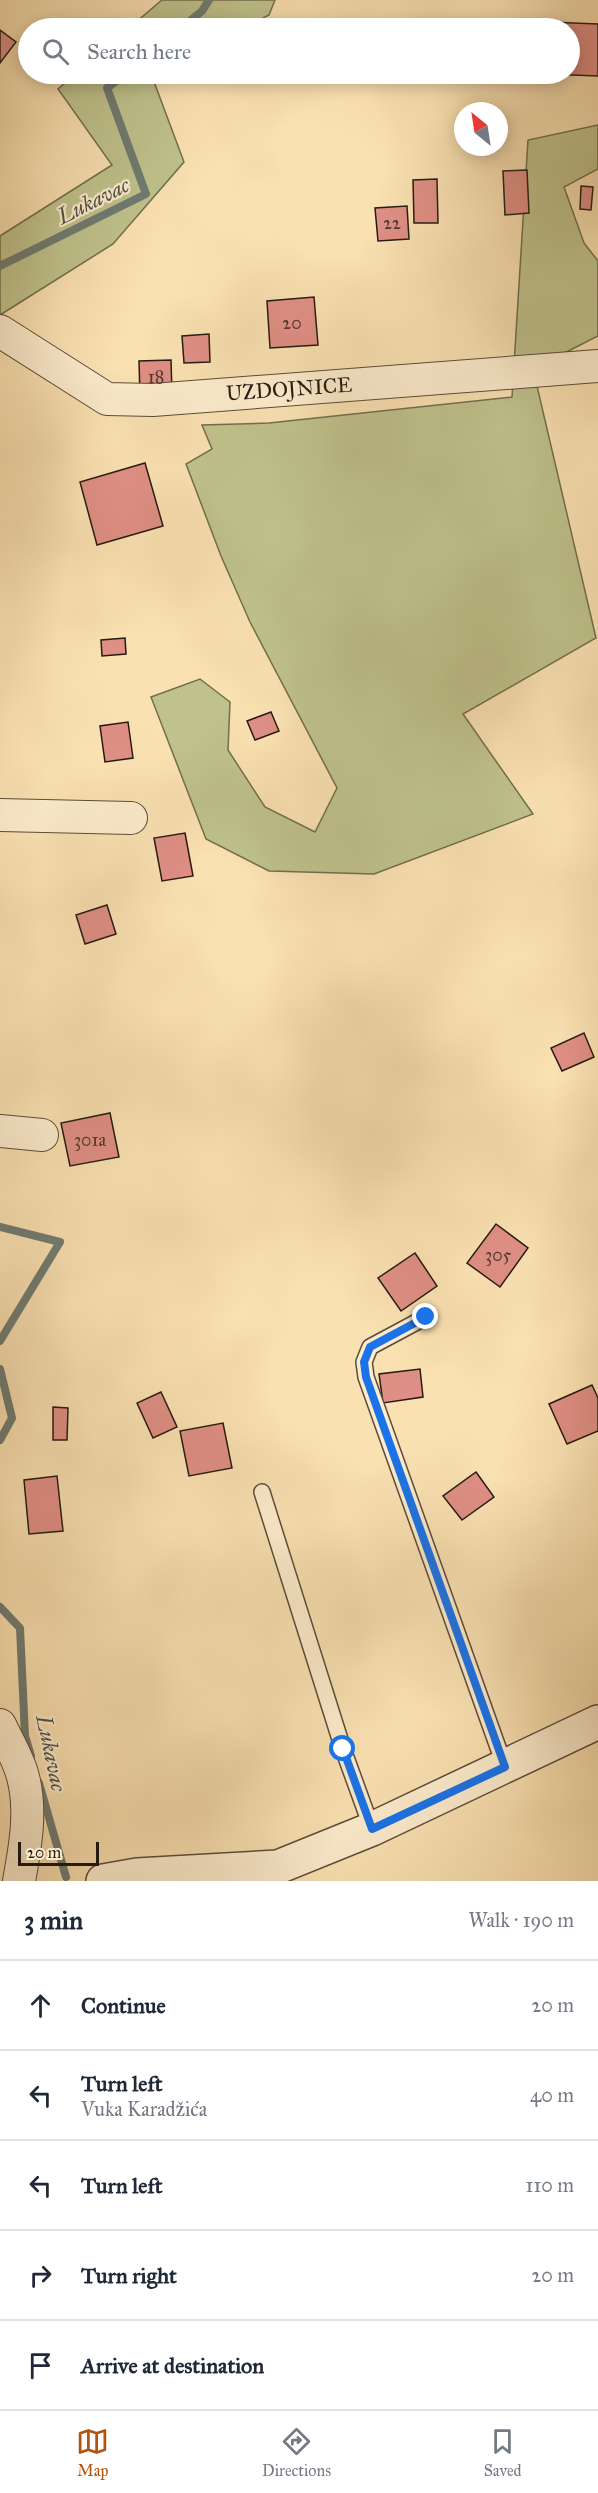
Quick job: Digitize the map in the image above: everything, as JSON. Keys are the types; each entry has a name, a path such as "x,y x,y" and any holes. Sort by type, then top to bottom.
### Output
{"street":[{"name":"UZDOJNICE","path":"0,331 107,399 153,400 598,366"},
{"path":"0,815 130,818"},
{"path":"0,1131 42,1135"},
{"path":"103,1881 137,1875 278,1868 372,1829 598,1722"},
{"path":"0,1725 23,1775 27,1797 26,1845 19,1881"}],"lane":[{"path":"426,1317 370,1347 364,1362 366,1377 505,1767"},
{"path":"262,1492 343,1749 372,1829"}],"green space":[{"path":"162,0 275,0 269,15 263,18 141,18"},
{"path":"64,84 155,84 184,162 113,244 0,315 0,236 112,165 58,89"},
{"path":"598,125 598,169 564,187 584,243 598,261 598,336 533,369 596,638 463,714 533,814 374,874 269,871 206,839 151,697 200,679 230,702 228,750 265,807 315,832 337,788 250,622 221,556 186,464 212,449 202,425 269,423 512,397 528,140"}],"building":[{"path":"580,23 598,24 598,76 580,75"},
{"path":"0,30 16,42 0,63"},
{"path":"527,170 529,213 505,215 503,171"},
{"path":"437,179 438,223 414,223 413,180"},
{"path":"581,186 593,187 591,210 580,209"},
{"path":"407,206 409,239 378,241 375,208"},
{"path":"314,297 318,345 270,348 267,301"},
{"path":"209,334 210,362 184,363 182,336"},
{"path":"171,360 172,394 140,395 139,361"},
{"path":"145,463 163,526 97,545 80,482"},
{"path":"125,638 126,654 102,656 101,640"},
{"path":"271,712 279,731 255,740 247,721"},
{"path":"128,722 133,758 105,762 100,726"},
{"path":"185,833 193,876 162,881 154,838"},
{"path":"107,905 116,934 85,944 76,915"},
{"path":"584,1033 594,1057 562,1071 551,1048"},
{"path":"110,1113 119,1157 70,1166 61,1123"},
{"path":"496,1224 528,1248 500,1287 467,1263"},
{"path":"415,1253 437,1286 401,1311 378,1278"},
{"path":"420,1369 423,1397 383,1403 379,1374"},
{"path":"592,1385 598,1398 598,1431 567,1444 549,1404"},
{"path":"161,1392 177,1427 153,1438 137,1403"},
{"path":"53,1407 68,1408 67,1440 53,1440"},
{"path":"223,1423 232,1468 189,1476 180,1431"},
{"path":"476,1472 494,1497 462,1520 443,1496"},
{"path":"57,1476 63,1531 29,1534 24,1480"}],"waterway":[{"name":"Lukavac","path":"193,18 202,11 209,0"},
{"name":"Lukavac","path":"0,266 146,194 107,88 112,84"},
{"name":"Lukavac","path":"0,1227 60,1242 0,1341"},
{"name":"Lukavac","path":"0,1369 12,1418 0,1440"},
{"name":"Lukavac","path":"0,1607 20,1628 25,1736 31,1756"},
{"name":"Lukavac","path":"39,1783 66,1877"}],"route":[{"path":"343,1749 372,1829 505,1767 366,1377 364,1362 370,1347 426,1317"}]}
